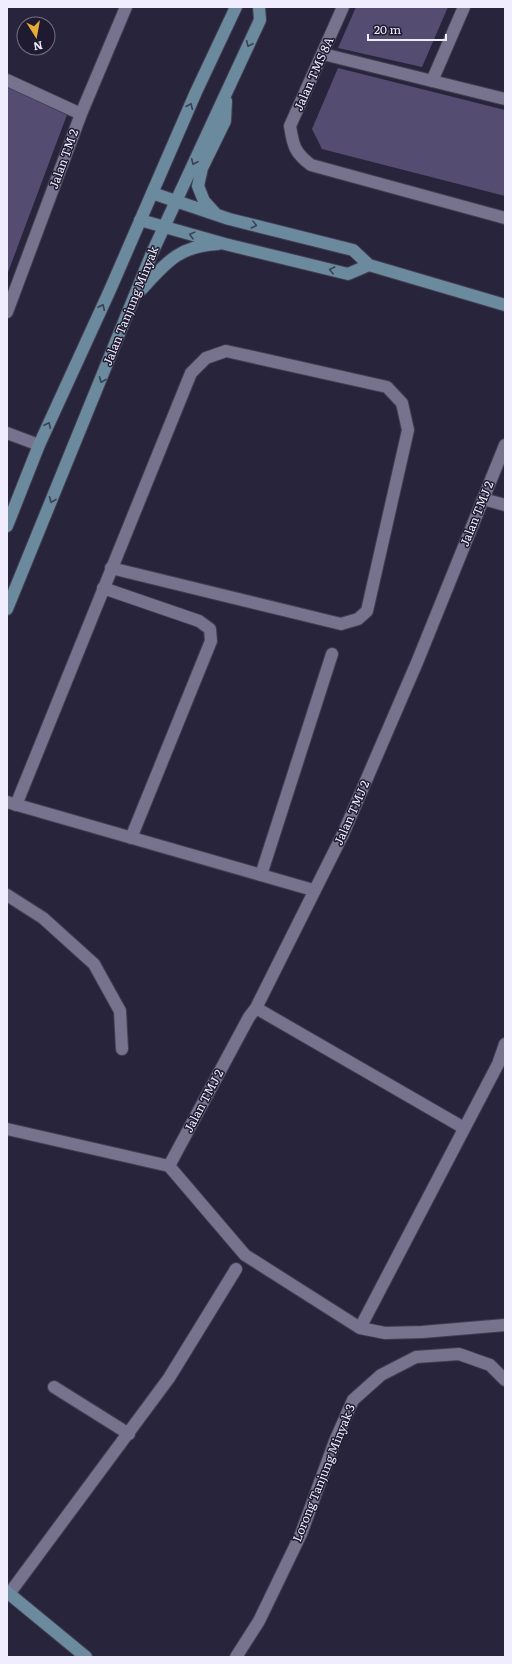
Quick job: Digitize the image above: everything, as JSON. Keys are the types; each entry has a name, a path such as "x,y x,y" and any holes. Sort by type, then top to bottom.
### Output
{"main road":[{"name":"Jalan Tanjung Minyak","path":"7,526 39,445 236,7"},
{"name":"Jalan Tanjung Minyak","path":"7,609 164,227 260,20 259,7"},
{"path":"226,94 225,121 202,168 198,186 204,201 216,214 229,219"},
{"path":"152,193 229,219 353,250 369,265 505,305"},
{"path":"140,220 225,244 348,274 369,265"},
{"path":"137,294 175,255 192,248 225,244"},
{"path":"8,1593 86,1657"}],"street":[{"name":"Jalan TM 2","path":"7,312 81,114 126,7"},
{"name":"Jalan TMS 8A","path":"343,7 290,126 293,143 299,156 311,165 505,218"},
{"path":"432,81 464,7"},
{"path":"323,54 505,99"},
{"path":"7,80 81,114"},
{"path":"111,568 341,624 358,619 367,611 408,430 402,403 387,387 226,351 206,358 191,373 111,568 103,588 11,804 313,890"},
{"path":"7,433 39,445"},
{"name":"Jalan TMJ 2","path":"169,1166 249,1017 256,1008 313,890 343,834 418,660 505,445"},
{"path":"483,499 505,504"},
{"path":"103,588 199,621 210,629 211,641 132,838"},
{"path":"261,875 332,654"},
{"path":"7,895 43,918 94,964 120,1011 122,1049"},
{"path":"256,1008 464,1128"},
{"path":"360,1328 464,1128 501,1065 505,1044"},
{"path":"7,1129 169,1166 245,1255 360,1328 385,1333 422,1332 505,1324"},
{"path":"8,1593 129,1434 169,1378 236,1269"},
{"name":"Lorong Tanjung Minyak 3","path":"236,1657 260,1621 301,1534 335,1441 353,1400 381,1375 416,1358 459,1354 490,1365 505,1380"},
{"path":"54,1387 129,1434"}],"building":[{"path":"356,7 448,7 422,67 338,48"},
{"path":"338,68 505,110 505,196 322,149 312,129"},
{"path":"7,85 68,112 7,275"}]}
